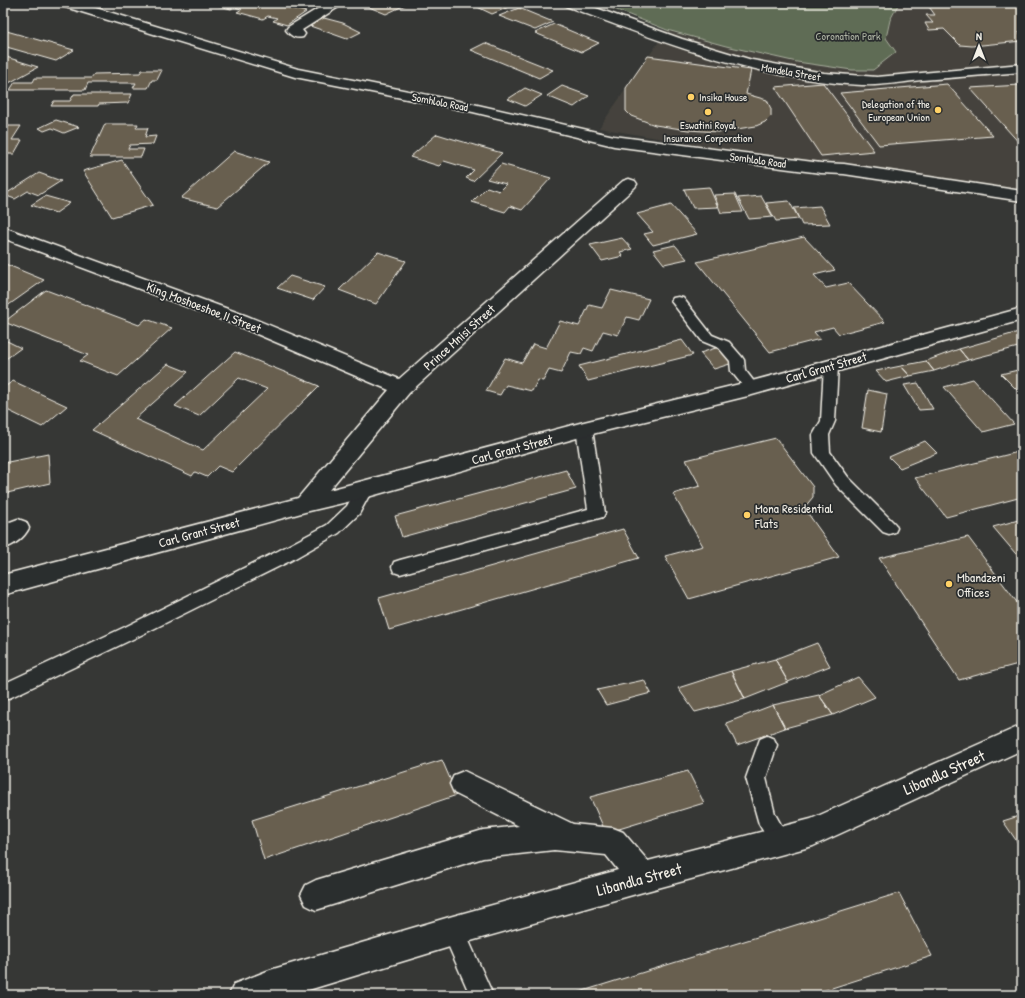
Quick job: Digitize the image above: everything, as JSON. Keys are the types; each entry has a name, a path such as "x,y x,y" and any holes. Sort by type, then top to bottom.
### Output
{"street":[{"name":"Somhlolo Road","path":"66,3 295,73 473,108 614,141 822,168 851,170 1022,196"},
{"path":"298,34 293,30 336,3"},
{"name":"Mandela Street","path":"570,3 658,37 761,66 817,77 864,81 1022,68"},
{"name":"Somhlolo Road","path":"822,168 866,180 1022,208"},
{"name":"Prince Mnisi Street","path":"305,504 402,388 628,184"},
{"name":"King Moshoeshoe II Street","path":"3,232 240,320 402,388"},
{"name":"Carl Grant Street","path":"3,585 305,504 364,490 584,430 752,388 1022,314"},
{"name":"Libandla Street","path":"264,992 453,931 643,877 813,832 1022,737"},
{"path":"464,784 572,838"},
{"path":"316,895 483,844 554,836 613,842 643,877"}],"lane":[{"path":"678,301 707,338 724,345 737,360 738,371 752,388"},
{"path":"832,365 828,421 821,435 822,453 842,481 889,528"},
{"path":"400,566 597,513 584,430"},
{"path":"3,693 174,611 284,556 333,529 353,510 364,490"},
{"path":"767,745 756,778 766,817 780,841"},
{"path":"453,931 482,995"}],"shaded area":[{"path":"899,3 1022,3 1022,201 599,128 667,30 726,46 886,38 890,20"}],"green space":[{"name":"Coronation Park","path":"599,3 899,3 890,20 886,38 896,52 873,70 852,70 797,62 726,46 667,30"}],"building":[{"path":"208,3 270,3 306,12 287,25 273,21 277,18 268,16 263,19 237,12 242,9 234,7 231,9"},
{"path":"359,3 405,3 407,4 386,14"},
{"path":"469,3 506,3 511,6 492,14"},
{"path":"1022,3 1022,32 1018,32 1022,36 1022,41 972,46 960,45 944,29 929,30 925,23 933,23 926,15 935,15 927,4"},
{"path":"519,8 553,22 535,30 499,16"},
{"path":"324,18 343,23 361,32 347,39 310,26"},
{"path":"554,24 599,43 582,52 535,33"},
{"path":"3,30 74,50 56,61 3,46"},
{"path":"485,43 553,70 539,78 471,50"},
{"path":"3,56 38,67 7,84 3,83"},
{"name":"Insika House","path":"648,56 751,70 746,94 767,100 771,109 771,116 765,122 756,126 718,132 688,130 655,125 631,116 626,111 626,88"},
{"path":"142,70 162,70 157,80 152,80 148,88 133,88 136,83 88,83 85,90 10,90 15,82 33,82 35,78 91,78 94,74 140,73"},
{"path":"823,83 874,151 821,156 775,87"},
{"path":"947,84 993,136 879,145 840,93"},
{"path":"1020,85 1022,87 1022,146 970,88"},
{"path":"562,86 589,96 574,107 547,96"},
{"path":"525,88 542,95 525,106 508,99"},
{"path":"74,94 132,94 128,103 99,104 98,106 51,106 54,101 70,101"},
{"path":"56,120 79,127 64,133 52,128 44,131 39,128"},
{"path":"105,124 138,124 136,128 148,128 145,137 156,136 153,144 130,145 128,149 144,149 141,157 90,157"},
{"path":"5,126 21,126 12,140 22,140 14,154 3,154 3,129"},
{"path":"437,134 502,153 473,181 466,178 474,170 444,161 439,166 410,157"},
{"path":"234,151 269,162 217,207 181,198"},
{"path":"122,160 153,205 112,217 83,171"},
{"path":"501,164 551,178 522,210 510,206 505,212 472,202 487,187 499,191 506,184 487,179"},
{"path":"39,173 61,181 39,195 28,191 15,199 4,195"},
{"path":"709,187 718,207 693,208 684,189"},
{"path":"735,194 743,212 721,213 714,195"},
{"path":"45,196 70,203 56,213 31,205"},
{"path":"761,196 773,217 749,219 738,198"},
{"path":"789,201 799,219 776,221 766,203"},
{"path":"671,205 697,234 653,245 644,234 653,232 637,214"},
{"path":"820,206 830,224 802,225 794,208"},
{"path":"804,237 835,270 814,275 826,288 848,283 885,322 839,334 833,327 814,332 820,339 770,352 697,262"},
{"path":"622,238 632,249 620,252 623,256 602,261 590,245"},
{"path":"675,245 687,259 664,264 653,250"},
{"path":"378,252 406,261 376,304 339,290"},
{"path":"3,263 44,280 3,309"},
{"path":"290,276 325,287 313,300 277,288"},
{"path":"46,290 139,325 146,319 172,328 118,376 80,361 88,355 4,322"},
{"path":"611,290 649,299 639,320 627,317 618,335 603,331 593,351 584,348 581,354 571,352 561,373 549,370 543,381 538,380 532,391 506,385 500,395 486,391 505,358 522,363 533,344 546,348 560,321 579,326 589,305 602,308"},
{"path":"1022,331 1022,346 968,360 959,349"},
{"path":"3,339 21,348 3,361"},
{"path":"682,340 693,355 588,381 579,366"},
{"path":"722,346 736,362 714,369 700,353"},
{"path":"959,349 968,360 934,371 926,361"},
{"path":"235,352 319,386 232,472 218,466 207,477 195,472 192,476 92,430 168,364 188,372 135,419 203,450 267,389 239,378 199,416 175,406"},
{"path":"926,361 934,371 910,376 901,366"},
{"path":"901,366 910,376 886,382 876,371"},
{"path":"1022,369 1022,395 1001,374"},
{"path":"973,379 1014,424 983,432 944,387"},
{"path":"13,381 67,406 42,427 3,408 3,388"},
{"path":"918,383 933,409 919,410 904,385"},
{"path":"868,390 887,394 881,432 862,428"},
{"name":"Mona Residential Flats","path":"776,438 813,487 813,497 804,508 839,557 689,599 665,556 703,546 673,494 700,486 686,460"},
{"path":"925,441 937,453 900,468 889,457"},
{"path":"1022,451 1022,497 946,517 915,478"},
{"path":"48,454 50,483 3,494 3,463"},
{"path":"566,470 576,489 402,537 395,516"},
{"path":"1022,519 1022,560 1021,560 993,527"},
{"path":"623,529 639,558 389,630 379,598"},
{"name":"Mbandzeni Offices","path":"968,537 1022,609 1022,663 959,680 879,558"},
{"path":"817,643 830,666 788,682 775,659"},
{"path":"775,659 788,682 745,699 731,671"},
{"path":"731,671 745,699 695,712 678,688"},
{"path":"858,677 875,697 833,715 819,695"},
{"path":"644,680 651,693 606,705 597,690"},
{"path":"819,695 833,715 785,728 773,705"},
{"path":"773,705 785,728 737,745 726,723"},
{"path":"442,760 457,795 264,860 252,820"},
{"path":"688,771 704,803 606,833 590,797"},
{"path":"1022,815 1022,849 1003,821"},
{"path":"899,893 932,956 810,995 570,995"}],"place":[{"name":"Insika House","path":"691,97"},
{"name":"Delegation of the European Union","path":"938,110"},
{"name":"Eswatini Royal Insurance Corporation","path":"708,112"},
{"name":"Mona Residential Flats","path":"747,515"},
{"name":"Mbandzeni Offices","path":"949,584"}]}
